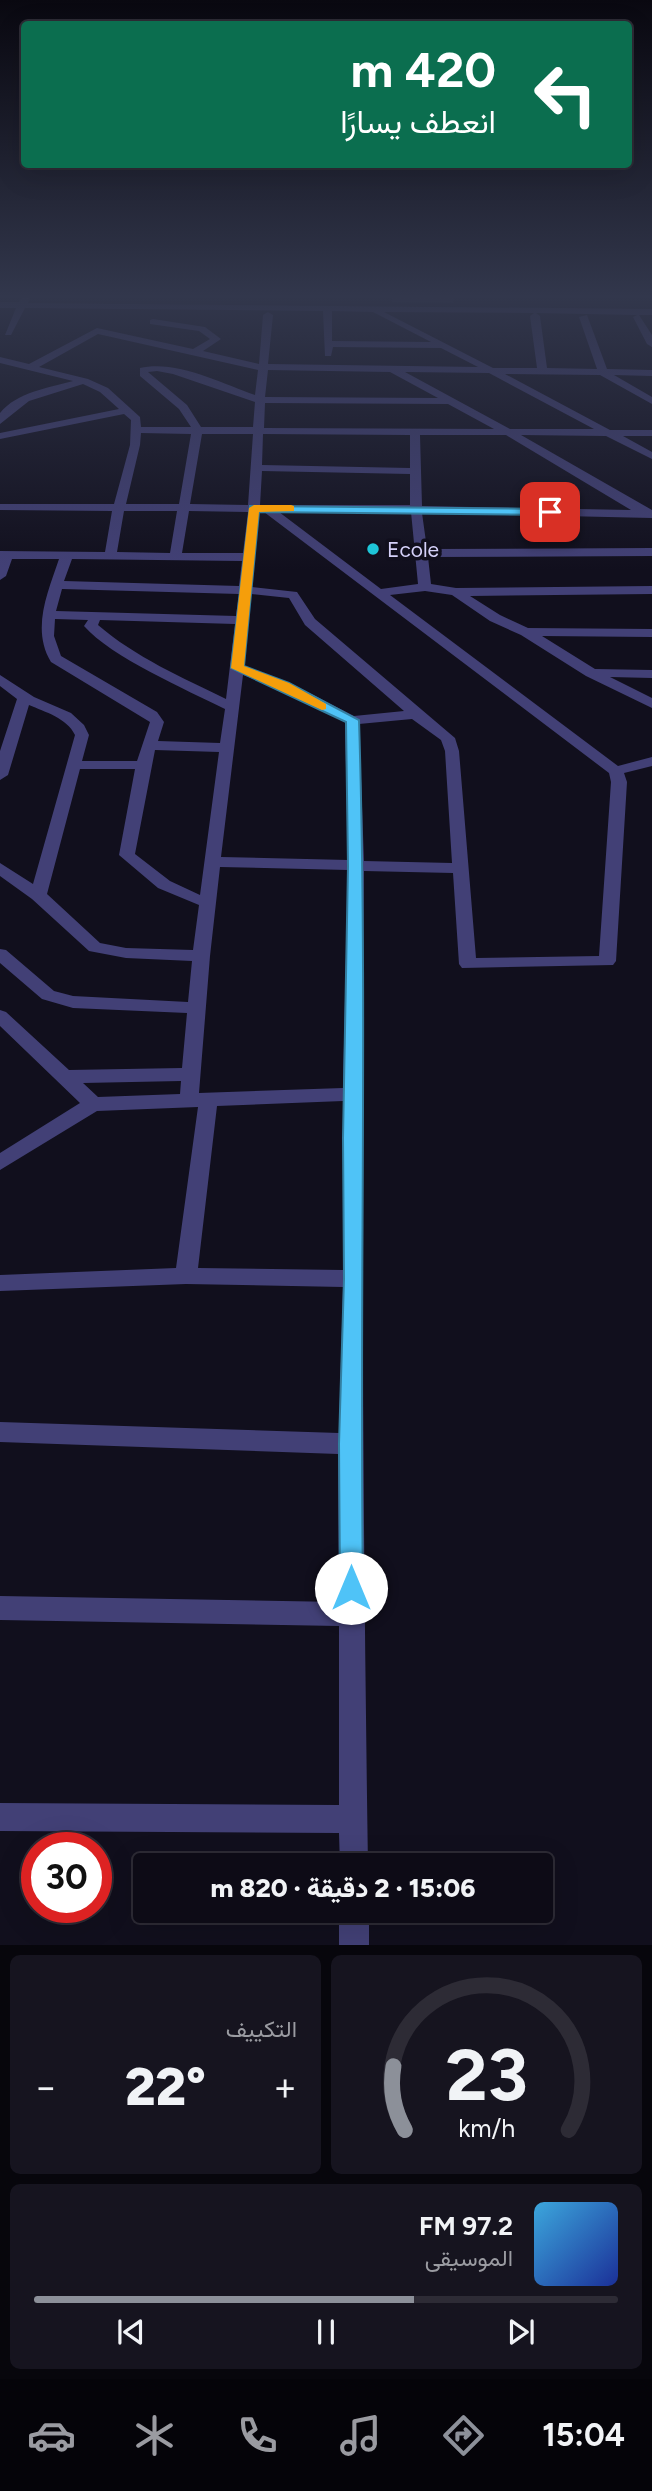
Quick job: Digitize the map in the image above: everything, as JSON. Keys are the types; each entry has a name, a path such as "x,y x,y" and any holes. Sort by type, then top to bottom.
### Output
{"street":[{"path":"0,421 7,411 26,400 60,389"},
{"path":"101,389 136,419 137,430 111,554"},
{"path":"161,389 183,407 197,429 176,555"},
{"path":"227,389 260,400 447,401"},
{"path":"186,1276 198,1101 190,1074 201,956 228,748 241,620 249,557 260,508 257,468 262,389"},
{"path":"426,389 506,431 650,515"},
{"path":"527,389 652,456"},
{"path":"631,389 652,401"},
{"path":"0,398 26,400"},
{"path":"0,436 128,410"},
{"path":"137,430 652,433"},
{"path":"415,431 416,509 425,587"},
{"path":"257,468 416,471"},
{"path":"0,507 416,509 650,515"},
{"path":"57,585 246,590 293,595 310,622 398,696 415,714 448,738 452,751 468,964 607,961 620,782 616,771 260,508"},
{"path":"421,553 517,552 536,549 652,552"},
{"path":"0,576 4,555 249,557"},
{"path":"67,555 46,630 49,650 56,659 152,715 157,722 143,765 127,855 165,886 180,894 209,902"},
{"path":"376,593 425,587 456,592 652,590"},
{"path":"456,592 495,618 526,632 592,673 652,705"},
{"path":"50,615 241,620"},
{"path":"95,618 91,626 105,638 192,690 232,707"},
{"path":"526,632 652,633"},
{"path":"237,668 285,686 352,720 415,714"},
{"path":"592,673 652,674"},
{"path":"0,775 9,689 57,712 81,729 75,765 38,895"},
{"path":"352,720 356,866 354,1279 350,1444 354,1853"},
{"path":"150,745 228,748"},
{"path":"616,771 651,762"},
{"path":"75,765 143,765"},
{"path":"214,862 459,868"},
{"path":"0,869 38,895 95,947 116,952 201,956"},
{"path":"0,954 48,995 73,1002 196,1008"},
{"path":"0,1016 93,1104"},
{"path":"65,1077 190,1074"},
{"path":"0,1163 93,1104 353,1094"},
{"path":"0,1283 186,1276 354,1279"},
{"path":"0,1432 350,1444"},
{"path":"0,1608 351,1614"},
{"path":"0,1817 354,1819"},
{"path":"354,1923 354,1945"}],"slow traffic":[{"path":"291,508 254,508 237,668 285,686 322,706"}],"place":[{"name":"Ecole","path":"373,549"}],"route":[{"path":"351,1588 350,1444 354,1279 352,1138 356,866 352,720 285,686 237,668 254,508 550,512"}]}
